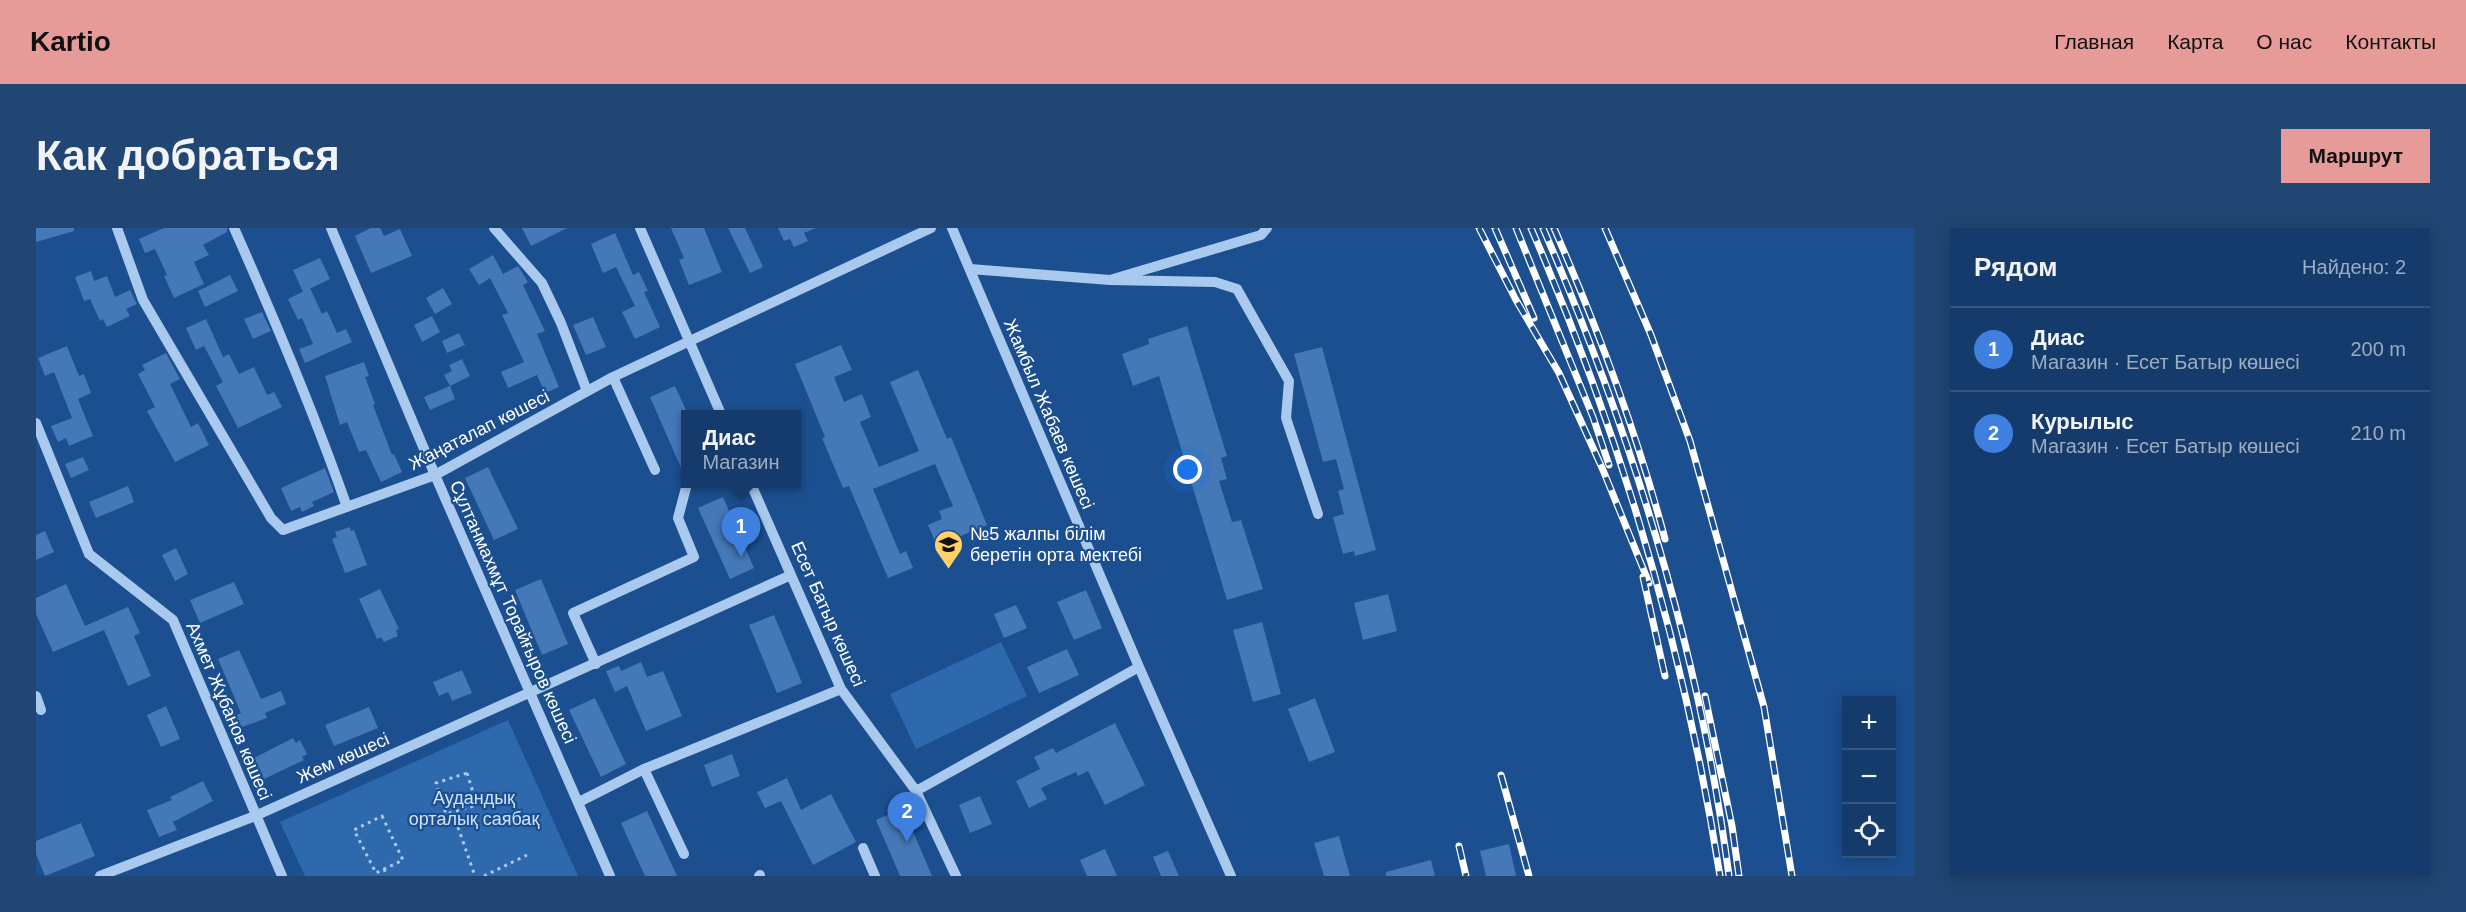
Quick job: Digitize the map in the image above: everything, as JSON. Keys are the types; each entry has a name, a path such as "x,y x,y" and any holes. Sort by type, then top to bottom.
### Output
{"street":[{"name":"Жаңаталап көшесі","path":"117,228 143,300 271,518 283,530 435,475 613,377 931,228"},
{"path":"234,228 318,427 347,507"},
{"name":"Сұлтанмахмұт Торайғыров көшесі","path":"331,228 435,475 610,876"},
{"path":"494,228 542,283 561,323 587,392"},
{"path":"640,228 720,410"},
{"name":"Жамбыл Жабаев көшесі","path":"952,228 1139,667 1231,876"},
{"path":"1110,280 1261,235 1267,228"},
{"path":"970,269 1110,280 1215,282 1237,289 1289,381 1286,418 1318,514"},
{"path":"613,377 655,470"},
{"name":"Ахмет Жұбанов көшесі","path":"36,423 89,554 173,620 282,876"},
{"path":"597,664 573,614 694,557 678,518 686,488"},
{"name":"Есет Батыр көшесі","path":"754,488 841,689 916,791 956,876"},
{"name":"Жем көшесі","path":"100,876 255,816 791,576"},
{"path":"916,791 1139,667"},
{"path":"579,802 644,770 841,689"},
{"path":"36,696 41,710"},
{"path":"644,770 684,854"},
{"path":"863,848 874,876"}],"path":[{"path":"468,773 477,805 453,812 446,814 436,783 468,773"},
{"path":"453,812 475,876"},
{"path":"382,816 403,860 384,869 376,873 354,830 382,816"},
{"path":"484,876 527,855"},
{"path":"384,869 387,876"}],"green space":[{"path":"1001,642 1027,696 916,749 890,694"},
{"name":"Аудандық орталық саябақ","path":"508,720 578,876 305,876 280,822"}],"building":[{"path":"36,228 74,228 74,231 36,242"},
{"path":"164,228 227,228 227,232 203,245 209,255 194,262 204,284 174,298 155,249 145,253 139,239"},
{"path":"371,228 380,228 384,236 400,229 412,256 371,273 355,236"},
{"path":"522,228 567,228 531,246"},
{"path":"671,228 704,228 722,272 689,285 679,260 684,258"},
{"path":"728,228 745,228 763,267 750,273"},
{"path":"778,228 816,228 804,233 808,241 794,247 790,239 784,241"},
{"path":"615,233 633,275 639,272 648,291 644,292 660,327 635,339 622,312 635,306 616,267 603,273 591,244"},
{"path":"493,255 503,274 518,266 528,282 523,285 545,331 537,334 559,387 545,393 537,375 508,388 501,372 524,362 502,315 508,313 490,278 479,285 469,269"},
{"path":"320,258 330,279 303,292 293,270"},
{"path":"91,271 94,281 107,276 115,297 130,290 137,304 126,309 130,316 107,327 103,319 100,321 90,299 84,301 75,277"},
{"path":"230,275 238,291 205,307 198,291"},
{"path":"310,288 322,314 327,311 337,333 346,329 352,342 305,363 299,349 313,344 302,318 298,320 288,299"},
{"path":"443,288 452,304 435,314 426,298"},
{"path":"262,312 271,331 253,339 244,319"},
{"path":"432,316 440,332 422,342 414,325"},
{"path":"593,317 606,347 586,355 573,325"},
{"path":"206,319 223,357 229,354 239,374 254,367 267,395 274,392 282,407 238,428 216,386 223,382 204,346 196,350 186,328"},
{"path":"1187,326 1227,456 1221,458 1227,479 1219,481 1232,522 1241,520 1263,589 1227,600 1159,376 1133,386 1122,354 1149,344 1148,339"},
{"path":"459,333 465,345 447,353 442,341"},
{"path":"841,345 852,370 834,377 844,402 862,394 871,417 860,422 879,467 919,451 890,382 918,370 947,439 951,437 987,525 937,546 928,525 942,519 939,511 953,506 935,464 873,489 900,554 906,551 913,568 888,578 849,486 843,488 795,364"},
{"path":"67,346 79,376 84,374 91,393 78,399 93,436 69,446 66,438 58,442 51,426 72,418 54,372 45,376 38,358"},
{"path":"1322,347 1376,550 1355,556 1354,551 1343,554 1333,517 1344,514 1338,491 1344,489 1336,459 1323,462 1294,354"},
{"path":"166,353 180,379 170,384 191,427 198,423 209,445 175,462 147,411 155,407 138,374 145,370 142,365"},
{"path":"462,359 470,376 450,386 444,375 452,371 449,365"},
{"path":"364,362 369,376 365,377 375,404 373,405 392,455 394,454 402,472 381,482 366,450 359,452 347,422 340,425 325,376"},
{"path":"450,386 455,399 430,410 424,397"},
{"path":"675,386 686,410 681,410 681,468 650,397"},
{"path":"83,457 89,470 71,478 65,464"},
{"path":"488,467 518,529 494,540 465,478"},
{"path":"325,468 334,492 312,502 314,506 302,512 300,507 291,511 281,488"},
{"path":"128,486 134,502 96,518 89,502"},
{"path":"723,497 754,568 730,579 698,508"},
{"path":"350,527 351,531 354,530 367,565 345,573 332,539 337,537 335,532"},
{"path":"45,531 54,552 36,560 36,535"},
{"path":"176,548 188,574 175,581 162,555"},
{"path":"541,579 568,644 542,655 515,590"},
{"path":"234,582 244,604 200,623 190,600"},
{"path":"66,584 85,626 128,607 140,633 134,636 151,676 128,686 104,630 53,652 36,614 36,598"},
{"path":"380,589 399,629 396,630 398,636 384,642 381,637 377,639 359,599"},
{"path":"1086,590 1102,628 1074,640 1057,602"},
{"path":"1388,594 1397,631 1363,640 1354,603"},
{"path":"1016,605 1027,628 1004,638 994,614"},
{"path":"774,615 802,683 777,693 749,625"},
{"path":"1262,622 1281,694 1253,702 1233,630"},
{"path":"1067,649 1079,675 1039,693 1027,667"},
{"path":"239,650 261,699 281,691 286,704 265,713 267,718 234,730 230,718 241,713 218,659"},
{"path":"641,662 647,677 663,671 682,716 646,731 627,686 615,692 606,671 619,666 621,671"},
{"path":"462,670 472,693 452,701 448,692 439,696 433,682"},
{"path":"595,698 626,764 601,777 569,710"},
{"path":"1315,698 1335,752 1309,762 1288,709"},
{"path":"166,706 180,739 161,747 147,715"},
{"path":"369,707 378,728 334,746 325,725"},
{"path":"1115,723 1145,785 1105,805 1088,771 1078,776 1076,772 1041,788 1047,799 1029,808 1016,781 1040,769 1034,757 1053,748 1056,753"},
{"path":"293,738 296,743 300,740 307,754 302,757 304,760 264,779 261,771 255,774 250,764 256,761 254,758"},
{"path":"732,754 740,776 712,787 704,765"},
{"path":"787,778 801,810 831,794 856,842 813,865 781,801 765,808 757,792"},
{"path":"203,781 213,801 173,822 177,830 159,837 147,810 172,800 170,797"},
{"path":"980,796 992,824 970,833 959,805"},
{"path":"903,808 932,876 900,876 876,820"},
{"path":"647,811 677,876 645,876 621,823"},
{"path":"81,823 95,856 45,876 36,854 36,841"},
{"path":"1339,836 1350,876 1324,876 1314,843"},
{"path":"1509,844 1516,876 1486,876 1480,851"},
{"path":"1105,849 1117,876 1087,876 1080,860"},
{"path":"1168,851 1179,876 1161,876 1153,857"},
{"path":"1431,860 1435,876 1386,876 1386,872"}],"railway":[{"path":"1479,228 1516,300 1559,373 1603,470 1649,583"},
{"path":"1495,228 1534,318"},
{"path":"1516,228 1593,417 1609,465"},
{"path":"1531,228 1594,385 1646,546 1669,628 1688,710 1706,793 1720,876"},
{"path":"1543,228 1606,385 1658,546 1681,627 1700,710 1729,876"},
{"path":"1554,228 1616,382 1665,539"},
{"path":"1605,228 1651,335 1690,441 1764,707 1792,876"},
{"path":"1643,577 1665,676"},
{"path":"1705,696 1732,826 1739,876"},
{"path":"1501,775 1529,876"},
{"path":"1459,846 1466,876"}],"place":[{"name":"Диас","path":"741,557"},
{"name":"№5 жалпы білім беретін орта мектебі","path":"949,570"},
{"name":"Курылыс","path":"907,842"}]}
